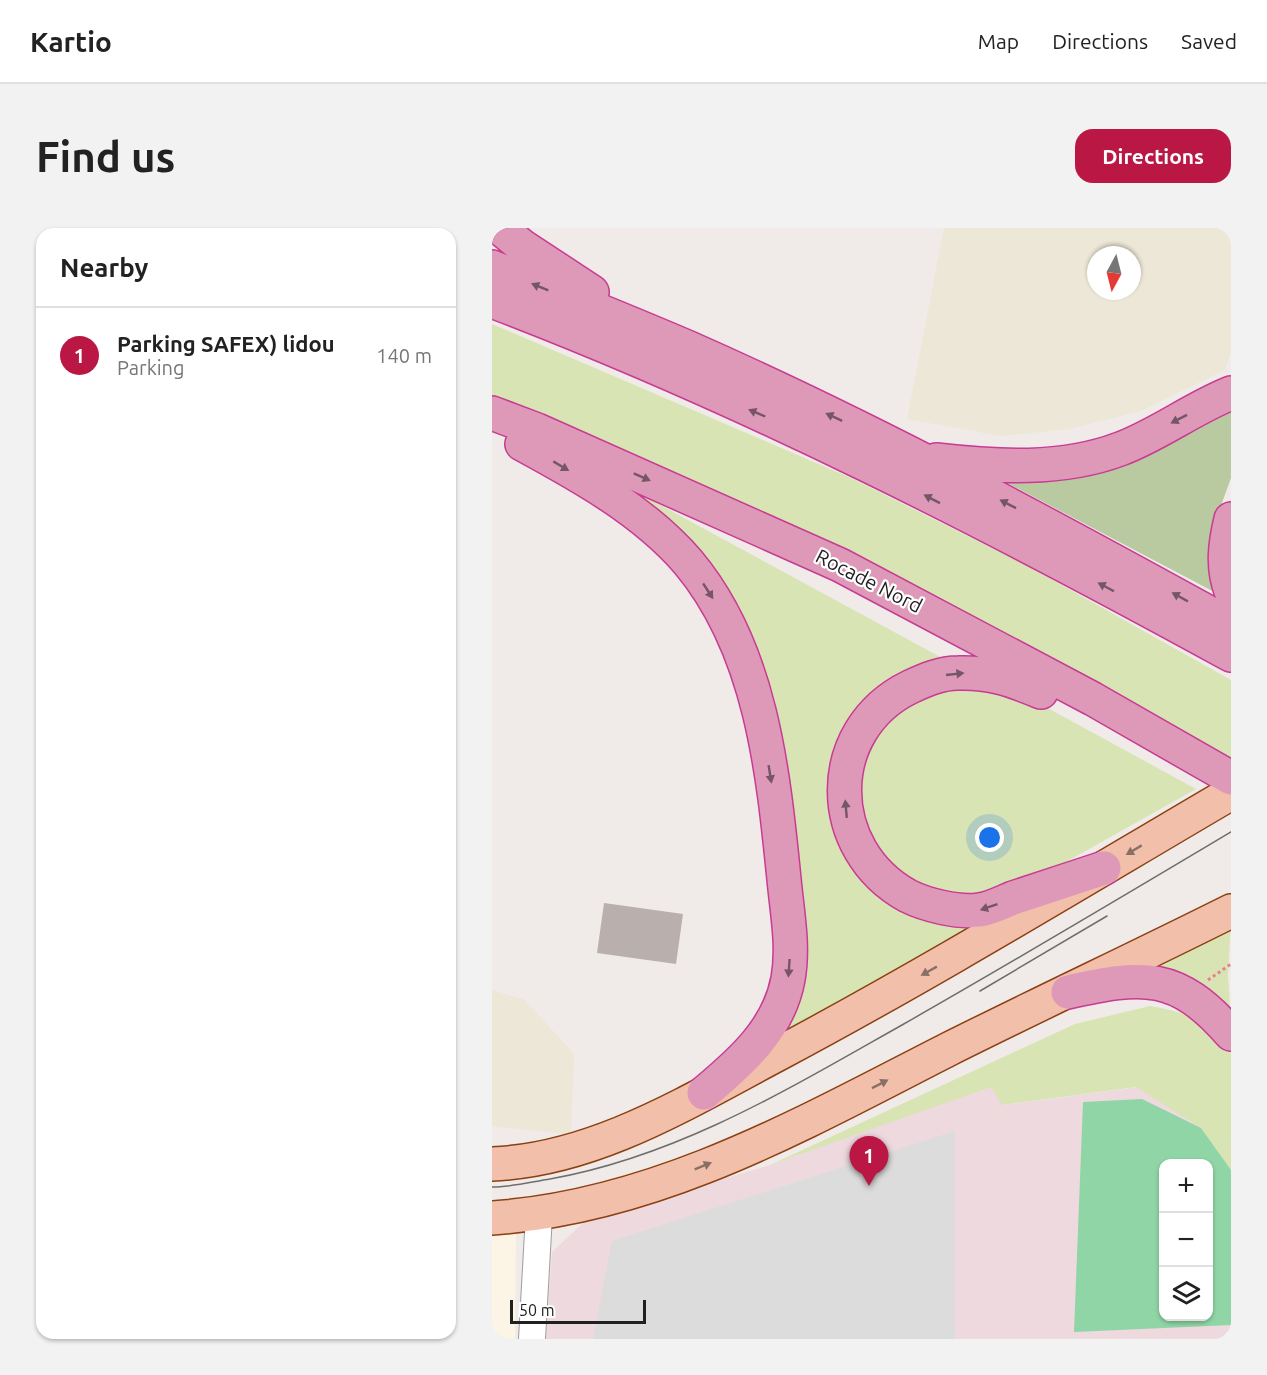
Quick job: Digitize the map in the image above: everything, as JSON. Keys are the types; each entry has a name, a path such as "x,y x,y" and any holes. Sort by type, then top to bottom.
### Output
{"highway":[{"path":"500,228 522,246 601,298 690,349"},
{"path":"492,267 690,349 892,445 1067,535 1231,625"},
{"path":"492,301 551,323 792,428 1107,587 1231,655"},
{"path":"892,445 931,459 978,465 1037,465 1085,459 1120,449 1231,393"},
{"name":"Rocade Nord","path":"492,413 537,430 840,565 1083,694 1221,772"},
{"path":"492,427 615,498 687,562 711,594 741,652 752,685 762,722 780,836 790,945 788,980 777,1013 761,1040 746,1059 704,1093"},
{"path":"1231,519 1226,540 1224,574 1231,591"},
{"path":"1104,868 979,910 925,905 899,891 890,886 866,861 847,819 844,786 849,760 858,735 877,711 898,693 926,679 956,673 1002,675 1221,772"},
{"path":"1068,992 1113,982 1144,980 1165,984 1197,1001 1231,1034"}],"main road":[{"path":"492,1164 546,1156 602,1142 704,1093 833,1025 1231,793"},
{"path":"492,1218 539,1215 592,1204 649,1188 765,1141 1231,911"}],"street":[{"path":"532,1339 539,1215"}],"shaded area":[{"path":"944,228 1231,228 1231,351 1225,370 1141,411 1069,429 1000,436 907,419"},
{"path":"492,990 525,1000 574,1054 571,1135 492,1126"},
{"path":"991,1086 1003,1105 1139,1087 1201,1128 1231,1168 1231,1339 546,1339 552,1252 586,1220 770,1165"},
{"path":"955,1131 955,1339 593,1339 612,1241"},
{"path":"507,1225 516,1236 515,1339 492,1339 492,1227"}],"green space":[{"path":"492,324 849,477 1026,565 1231,680 1231,762 492,400"},
{"path":"1231,402 1231,478 1219,511 1220,595 994,476"},
{"path":"614,480 944,659 893,679 868,699 843,846 986,921 769,1043 779,1024 773,713 768,681 760,660"},
{"path":"952,684 1011,688 1196,789 1041,876 1003,893 960,898 932,893 887,869 857,809 856,783 869,739 898,709"},
{"path":"1231,921 1228,974 1231,1024 1143,974"},
{"path":"1150,1006 1177,1012 1196,1020 1231,1053 1231,1170 1201,1128 1136,1087 1002,1105 991,1087 770,1165 1075,1024"},
{"path":"1142,1099 1201,1128 1231,1170 1231,1325 1074,1332 1083,1102"}],"building":[{"path":"604,903 683,914 676,964 597,953"}],"tram line":[{"path":"492,1187 550,1179 598,1168 689,1137 732,1117 818,1072 944,1001 1231,832"},
{"path":"980,991 1107,916"}],"place":[{"name":"Parking SAFEX) lidou","path":"869,1186"}]}
